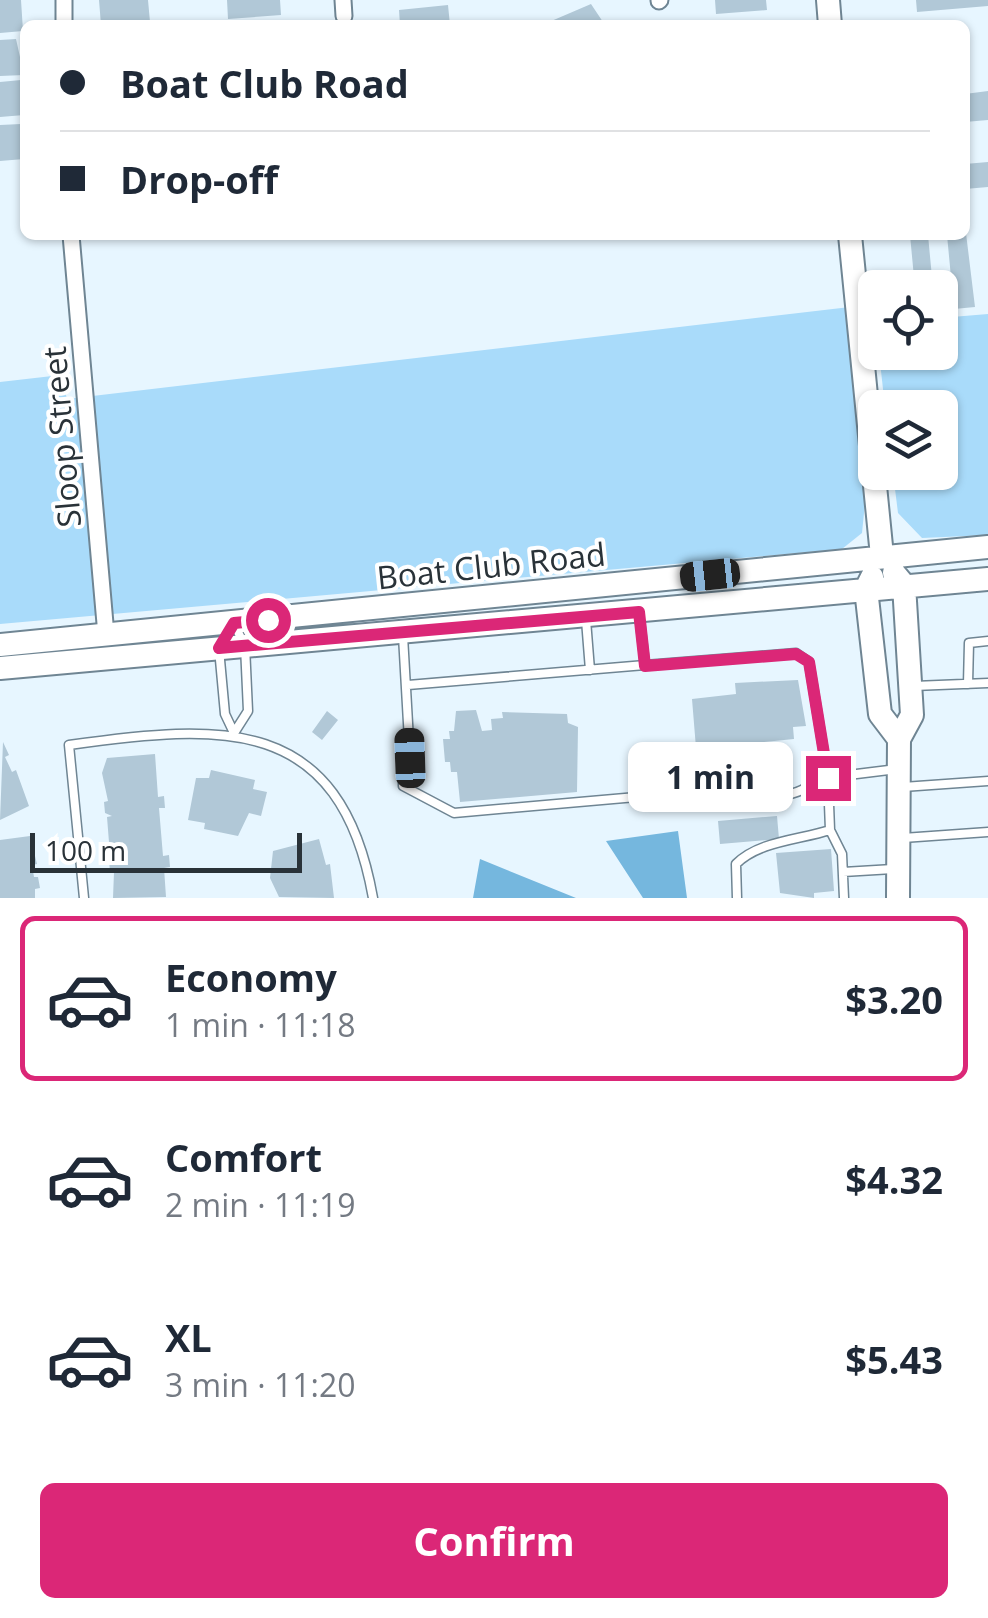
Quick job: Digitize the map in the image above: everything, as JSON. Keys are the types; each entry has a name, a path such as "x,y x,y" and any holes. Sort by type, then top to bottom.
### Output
{"main road":[{"path":"850,240 882,556 904,585 912,715 899,740 898,898"},
{"name":"Boat Club Road","path":"0,645 988,547"},
{"path":"882,556 866,589 880,714 899,740"},
{"name":"Boat Club Road","path":"0,668 988,578"}],"street":[{"name":"Sloop Street","path":"71,240 106,635"}],"lane":[{"path":"639,612 645,666"},
{"path":"586,616 590,670"},
{"path":"234,623 244,646 248,711 234,733"},
{"path":"234,623 219,648 225,714 234,733"},
{"path":"402,632 410,758 403,769 402,786 454,814 716,790 749,799 809,788 816,779 828,778 988,781"},
{"path":"968,684 969,643 988,642"},
{"path":"408,685 796,654 805,657 828,778 830,830 842,854 844,898"},
{"path":"910,686 988,683"},
{"path":"84,898 69,745 144,735 234,733 305,762 321,780 364,850 373,898"},
{"path":"737,898 736,864 750,849 830,830"},
{"path":"898,838 988,832"},
{"path":"842,872 898,868"}],"shaded area":[{"path":"850,307 858,390 858,490 866,490 862,533 842,549 0,624 0,382 61,375 67,399"},
{"path":"988,314 988,535 922,538 898,513 895,490 958,490 958,390 883,390 881,370 958,370 958,316"},
{"path":"678,831 687,898 643,898 606,841"},
{"path":"480,859 576,898 473,898"}],"building":[{"path":"0,0 21,0 20,31 0,33"},
{"path":"99,0 148,0 150,20 101,20"},
{"path":"227,0 280,0 281,15 228,19"},
{"path":"715,0 766,0 767,10 716,14"},
{"path":"916,0 988,0 988,6 917,12"},
{"path":"591,4 602,20 554,20"},
{"path":"448,5 450,20 400,20 399,10"},
{"path":"16,39 20,75 0,76 0,40"},
{"path":"20,80 20,115 0,117 0,82"},
{"path":"988,91 988,120 970,122 970,93"},
{"path":"20,124 20,159 0,161 0,125"},
{"path":"988,162 988,187 970,189 970,164"},
{"path":"910,240 928,240 931,270 913,270"},
{"path":"947,240 967,240 975,307 958,309 958,270 950,270"},
{"path":"798,680 806,726 793,727 794,739 764,742 769,790 749,792 744,743 696,748 692,699 736,694 735,683"},
{"path":"476,710 482,731 492,730 491,719 503,718 502,712 567,714 568,723 578,727 577,792 460,802 457,772 451,772 450,762 445,762 443,739 450,739 449,731 454,731 456,711"},
{"path":"327,711 338,720 322,740 312,732"},
{"path":"3,742 9,755 5,757 12,772 16,770 29,806 0,820"},
{"path":"155,754 158,797 164,796 165,808 159,808 163,856 169,855 170,867 164,868 166,897 113,898 114,872 110,872 109,860 115,860 115,855 110,855 107,817 112,816 105,813 104,802 108,801 102,773 107,758"},
{"path":"211,770 255,780 253,789 267,792 261,816 249,813 238,836 204,829 205,823 188,820 196,778 209,778"},
{"path":"777,816 779,839 720,844 718,821"},
{"path":"30,836 37,864 32,865 34,877 38,877 40,888 35,889 35,898 0,898 0,840"},
{"path":"319,839 326,865 330,864 334,898 279,897 270,878 273,851"},
{"path":"831,849 834,891 814,893 814,898 780,893 776,853"}],"route":[{"path":"268,620 234,623 219,648 639,612 645,666 796,654 809,662 828,778"}]}
